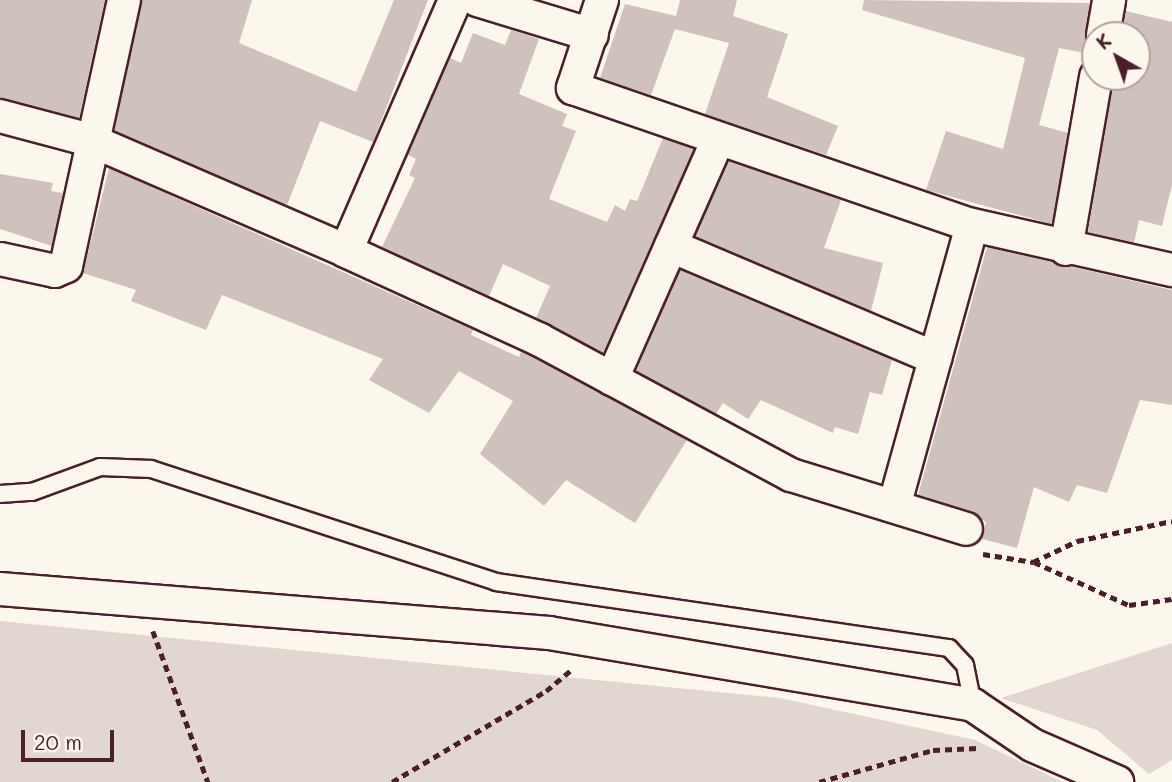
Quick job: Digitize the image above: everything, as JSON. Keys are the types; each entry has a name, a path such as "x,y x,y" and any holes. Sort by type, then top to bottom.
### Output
{"street":[{"path":"0,260 55,271 66,266 90,140 124,0"},
{"path":"346,251 455,0"},
{"path":"477,0 592,35"},
{"path":"602,0 573,88 717,142 972,225 1066,249 1172,270"},
{"path":"1105,21 1109,0"},
{"path":"1066,249 1094,91"},
{"path":"0,116 90,140 346,251 612,379 791,475 895,503 965,529"},
{"path":"612,379 717,142"},
{"path":"895,503 972,225"},
{"path":"671,246 935,358"},
{"path":"0,589 603,642 973,705 1032,746 1117,782"}],"lane":[{"path":"0,494 32,492 100,467 151,469 496,582 949,648 965,665 973,705"}],"path":[{"path":"1033,562 1077,541 1172,521"},
{"path":"965,529 961,550 1033,562 1129,605 1172,599"},
{"path":"142,600 208,782"},
{"path":"392,782 546,691 603,642"},
{"path":"819,782 933,750 982,748"}],"shaded area":[{"path":"0,621 780,698 975,740 1063,782 0,782"},
{"path":"1172,643 1172,760 1149,774 1097,730 1001,698"}],"building":[{"path":"0,0 105,0 79,118 0,98"},
{"path":"142,0 252,0 239,43 356,92 394,0 428,0 373,142 320,121 287,205 114,131"},
{"path":"680,0 737,0 733,16 788,34 767,97 838,126 826,155 705,114 729,43 675,29 651,95 600,78 625,4 676,16"},
{"path":"864,0 1090,3 1088,21 1081,21 1081,52 1059,48 1039,125 1068,133 1052,224 926,190 946,131 1003,149 1025,58 862,10"},
{"path":"1126,11 1172,22 1172,185 1162,226 1139,220 1134,243 1088,232 1112,91 1151,91 1151,21 1124,21"},
{"path":"511,30 539,39 519,94 567,114 562,126 576,131 549,199 607,222 615,205 625,211 630,199 637,201 663,138 694,149 603,353 536,318 550,286 503,264 489,296 382,247 415,178 409,175 416,159 408,155 450,58 461,63 473,33 505,45"},
{"path":"729,161 841,200 824,248 883,263 871,311 695,236"},
{"path":"109,168 473,330 471,335 519,357 521,352 532,356 687,440 635,523 566,480 544,506 480,454 513,401 459,371 429,413 369,380 383,359 222,295 206,330 131,301 136,290 83,273"},
{"path":"0,174 53,183 51,191 63,193 52,246 0,229"},
{"path":"987,247 1172,290 1172,405 1140,400 1107,493 1077,485 1069,502 1034,487 1017,548 982,539 986,522 972,512 918,495"},
{"path":"680,270 892,360 882,395 870,392 858,434 835,427 833,433 761,400 748,419 723,403 716,414 636,371"}]}
